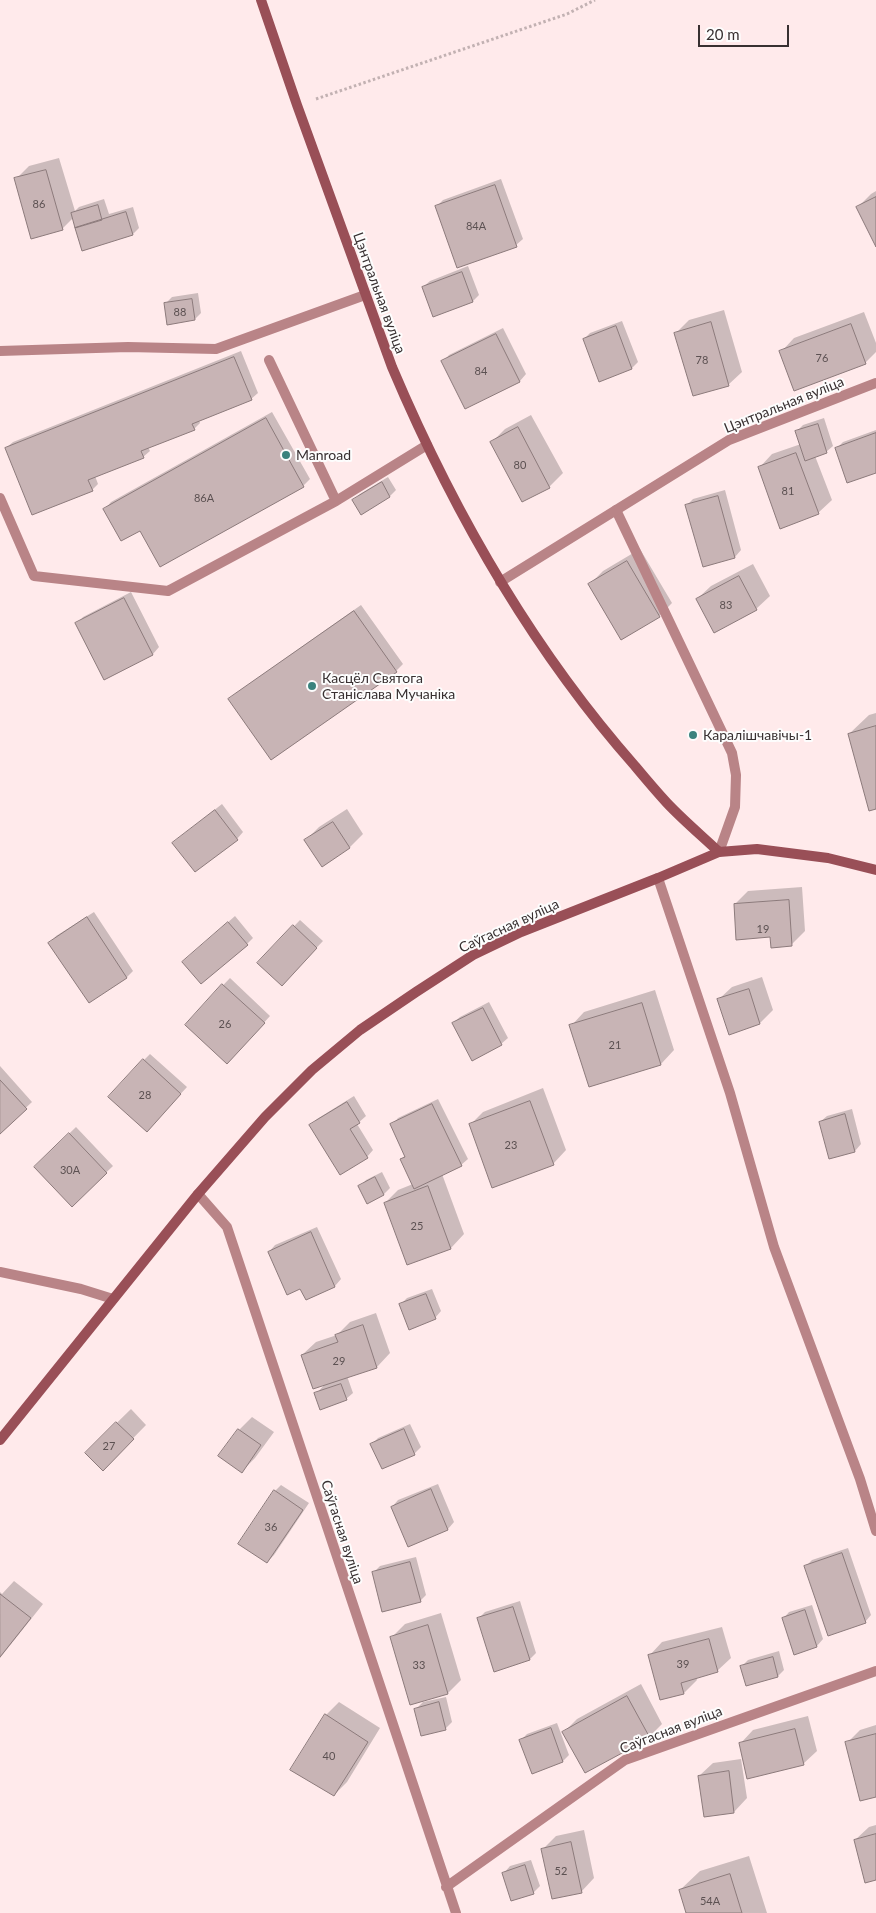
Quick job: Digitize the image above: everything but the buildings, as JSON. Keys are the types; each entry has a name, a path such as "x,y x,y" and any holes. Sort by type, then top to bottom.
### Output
{"main road":[{"name":"Цэнтральная вуліца","path":"261,0 392,368 451,494 500,582 542,648 603,730 666,802 719,852"},
{"name":"Саўгасная вуліца","path":"0,1440 198,1194 265,1118 312,1070 360,1030 473,955 521,932 719,852 757,849 828,858 876,870"}],"street":[{"path":"0,351 128,347 216,349 365,295"},
{"path":"269,360 336,500"},
{"name":"Цэнтральная вуліца","path":"500,582 729,440 876,383"},
{"path":"0,498 34,576 168,591 336,500 427,445"},
{"path":"616,510 732,753 736,775 735,807 719,852"},
{"path":"658,878 730,1093 774,1248 860,1479 876,1531"},
{"name":"Саўгасная вуліца","path":"198,1194 227,1227 456,1913"},
{"path":"0,1272 81,1289 113,1299"},
{"name":"Саўгасная вуліца","path":"446,1887 624,1760 876,1670"}],"path":[{"path":"297,105 567,14 595,0"}],"place":[{"name":"Manroad","path":"286,455"},
{"name":"Касцёл Святога Станіслава Мучаніка","path":"312,686"},
{"name":"Каралішчавічы-1","path":"693,735"}]}
